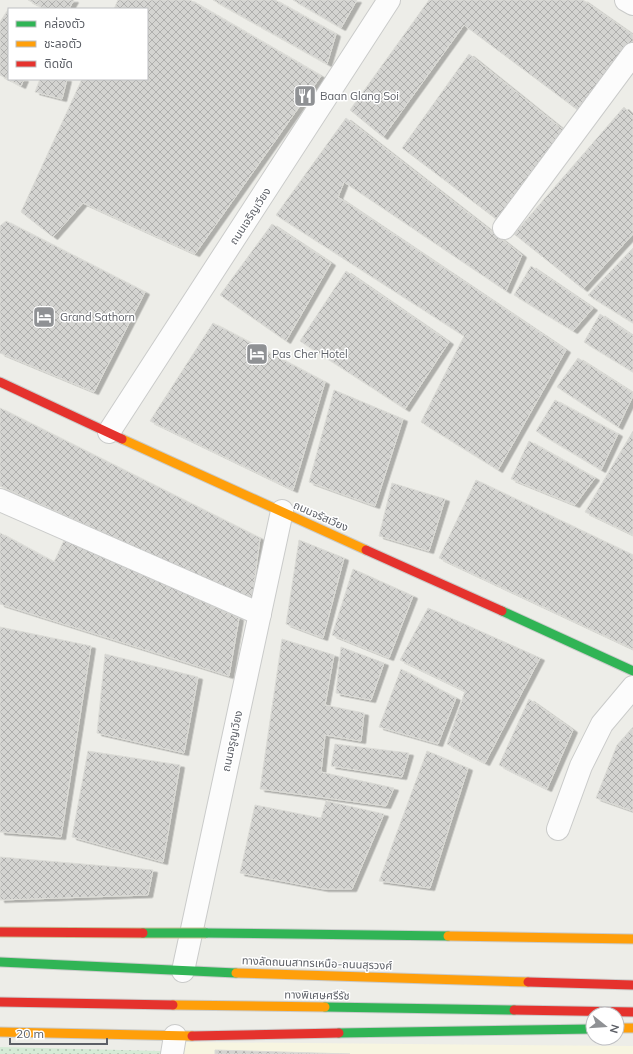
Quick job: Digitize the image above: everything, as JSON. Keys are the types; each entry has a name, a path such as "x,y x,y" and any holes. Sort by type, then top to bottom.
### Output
{"main road":[{"name":"ถนนจรัสเวียง","path":"0,382 633,671"},
{"path":"0,932 633,939"},
{"name":"ทางลัดถนนสาทรเหนือ-ถนนสุรวงศ์","path":"4,963 183,971 633,985"},
{"path":"0,972 4,963"},
{"name":"ทางพิเศษศรีรัช","path":"0,1002 633,1012"},
{"path":"0,1023 3,1032 174,1045 585,1029"}],"street":[{"name":"ถนนเจริญเวียง","path":"109,432 389,0"},
{"path":"626,0 633,4"},
{"path":"504,228 633,54"},
{"path":"0,500 260,614"},
{"name":"ถนนจรูญเวียง","path":"183,971 282,511"},
{"path":"558,829 581,766 602,724 633,687"}],"shaded area":[{"path":"184,1042 633,1046 633,1054 182,1054"}],"green space":[{"path":"0,1047 161,1051 161,1054 0,1054"}],"building":[{"path":"28,0 74,0 70,8 43,8"},
{"path":"118,0 190,0 321,76 195,254 83,203 53,237 21,212 82,80 148,80 148,8 114,8"},
{"path":"213,0 275,0 336,34 327,64"},
{"path":"293,0 357,0 341,28"},
{"path":"429,0 583,0 633,35 633,42 579,111 464,25 383,137 350,110"},
{"path":"8,10 8,79 0,75 0,22"},
{"path":"469,54 566,132 496,219 402,148"},
{"path":"10,80 24,80 21,86"},
{"path":"40,80 67,80 62,99 35,92"},
{"path":"624,107 633,116 633,234 583,289 514,234"},
{"path":"346,118 522,255 506,291 344,182 338,197 566,350 498,470 421,422 464,336 276,215"},
{"path":"6,221 145,292 94,392 0,353 0,226"},
{"path":"272,224 331,263 286,341 220,295"},
{"path":"633,248 633,323 588,295"},
{"path":"531,266 593,308 573,331 514,295"},
{"path":"346,271 449,342 405,409 300,341"},
{"path":"600,314 633,336 633,372 584,342"},
{"path":"213,323 325,382 293,490 150,421"},
{"path":"578,358 633,393 633,396 618,427 557,387"},
{"path":"334,390 403,419 375,506 309,482"},
{"path":"555,400 618,434 601,470 536,431"},
{"path":"0,408 260,538 252,600 0,486"},
{"path":"633,431 633,535 585,512"},
{"path":"529,441 595,478 575,505 511,479"},
{"path":"476,480 633,555 633,649 439,558"},
{"path":"392,483 445,499 429,551 379,536"},
{"path":"0,533 54,562 65,538 239,618 229,676 0,604"},
{"path":"299,540 344,558 323,638 286,624"},
{"path":"353,569 413,596 389,658 332,635"},
{"path":"428,608 540,658 485,763 447,744 465,691 400,660"},
{"path":"0,627 91,646 61,837 0,832"},
{"path":"282,639 334,655 325,705 364,713 361,741 325,735 321,772 394,788 386,806 260,789"},
{"path":"341,647 384,663 371,700 336,693"},
{"path":"105,654 198,677 184,753 97,733"},
{"path":"401,669 456,698 438,744 379,727"},
{"path":"529,699 573,730 547,789 499,765"},
{"path":"633,727 633,811 596,798 617,745"},
{"path":"335,744 409,753 402,777 331,766"},
{"path":"88,751 180,765 163,862 72,837"},
{"path":"427,751 468,768 430,888 379,881"},
{"path":"326,801 384,814 352,889 324,889 240,873 255,805 321,818"},
{"path":"0,857 153,870 148,895 0,900"},
{"path":"215,1050 350,1054 215,1054"}],"traffic: fast":[{"path":"502,611 633,671"},
{"path":"143,933 206,933"},
{"path":"206,933 448,936"},
{"path":"0,962 236,973"},
{"path":"325,1007 514,1010"},
{"path":"339,1033 585,1029"}],"traffic: slow":[{"path":"122,439 366,550"},
{"path":"448,936 633,939"},
{"path":"236,973 528,982"},
{"path":"173,1005 325,1007"},
{"path":"625,1028 633,1028"},
{"path":"0,1032 192,1036"}],"traffic: jam":[{"path":"0,382 122,439"},
{"path":"366,550 502,611"},
{"path":"0,932 143,933"},
{"path":"528,982 633,985"},
{"path":"0,1002 173,1005"},
{"path":"514,1010 633,1012"},
{"path":"192,1036 339,1033"}],"place":[{"name":"Baan Glang Soi","path":"305,96"},
{"name":"Grand Sathorn","path":"44,317"},
{"name":"Pas Cher Hotel","path":"257,354"}]}
